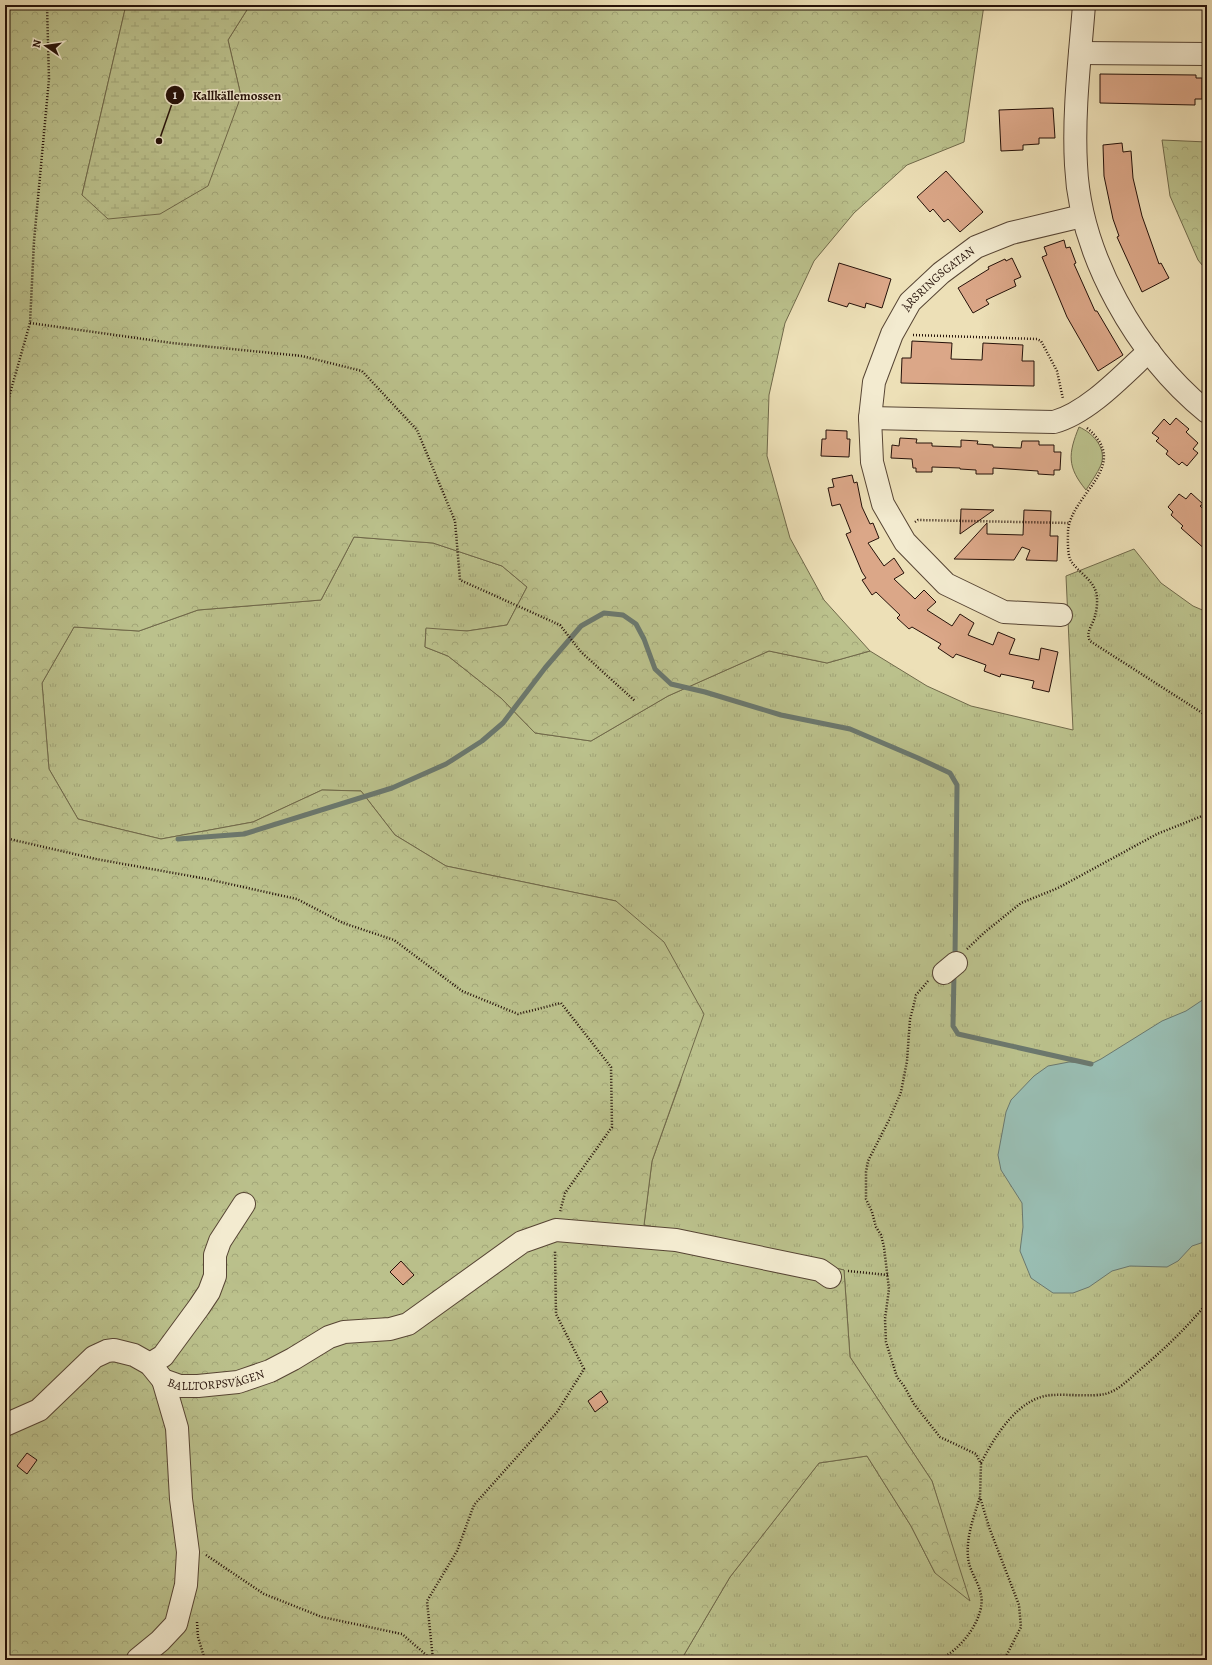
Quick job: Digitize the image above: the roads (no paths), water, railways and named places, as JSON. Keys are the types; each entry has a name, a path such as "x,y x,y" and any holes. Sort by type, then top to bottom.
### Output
{"street":[{"path":"1084,5 1077,101 1076,165 1082,216 1107,283 1126,317 1169,377 1207,412"},
{"path":"1080,54 1207,54"},
{"name":"ÅRSRINGSGATAN","path":"1061,615 1004,612 946,584 905,542 883,504 872,462 870,418 874,382 892,334 910,302 941,272 976,247 1011,233 1082,216"},
{"path":"870,418 1054,422 1068,419 1113,384 1149,351"},
{"path":"138,1659 160,1641 176,1624 186,1585 188,1552 181,1499 177,1428 157,1372 163,1356 209,1292 215,1276 215,1255 220,1241 244,1204"},
{"name":"BALLTORPSVÄGEN","path":"5,1425 39,1410 94,1357 107,1351 114,1350 134,1355 157,1372 180,1386 238,1382 270,1371 293,1359 329,1336 344,1332 390,1329 408,1324 522,1242 556,1230 676,1240 820,1270 830,1277"}],"water":[{"path":"1207,997 1207,1241 1192,1246 1178,1261 1167,1267 1130,1266 1112,1271 1089,1287 1073,1293 1053,1293 1031,1278 1020,1251 1023,1227 1022,1203 1001,1170 998,1155 1006,1112 1011,1100 1034,1076 1048,1066 1069,1062 1093,1063 1162,1021 1186,1011"}],"waterway":[{"path":"178,839 244,834 392,788 446,764 482,741 503,723 545,668 581,626 604,613 623,615 636,624 644,639 655,669 671,684 705,692 781,715 850,729 950,773 957,785 955,957"},
{"path":"954,973 953,1026 958,1034 1091,1064"}],"place":[{"name":"Kallkällemossen","path":"159,141"}]}
